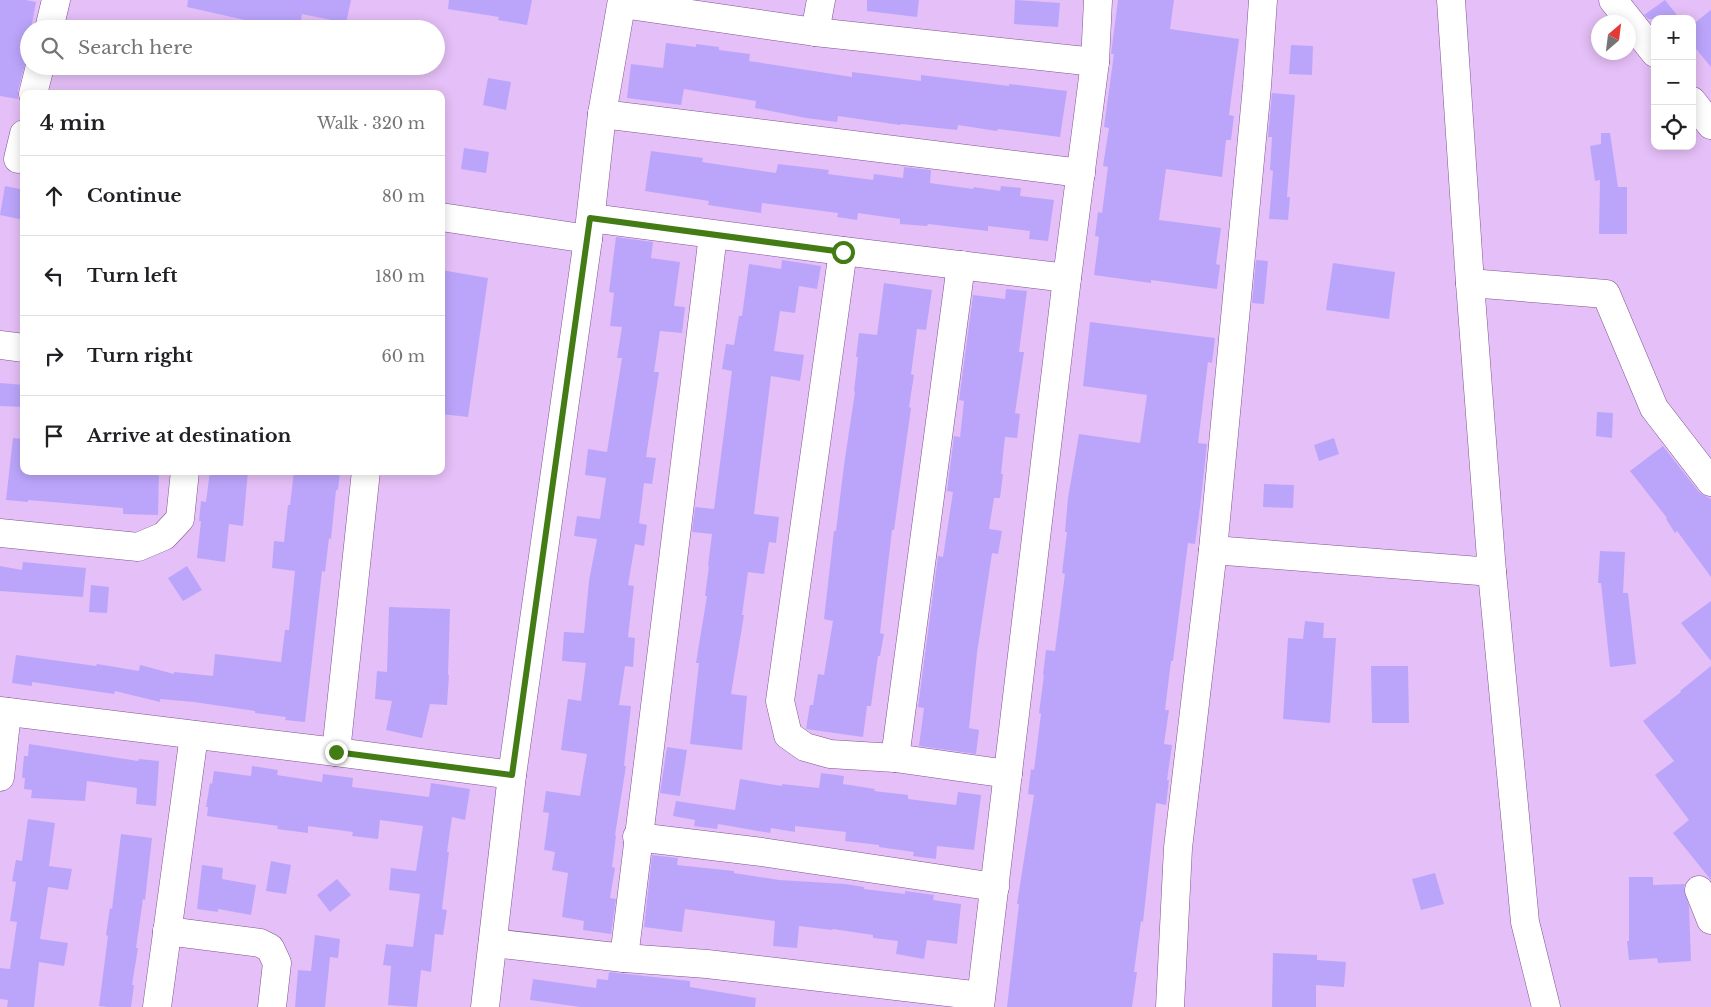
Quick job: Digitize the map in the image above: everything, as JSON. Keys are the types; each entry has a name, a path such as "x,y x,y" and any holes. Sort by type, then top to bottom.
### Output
{"street":[{"path":"51,20 56,0"},
{"path":"815,32 820,0"},
{"path":"493,943 624,958 707,964 981,1001 1067,278 1095,62 1098,0"},
{"path":"1170,1007 1178,848 1213,550 1256,96 1263,0"},
{"path":"1451,0 1492,572 1525,922 1546,1007"},
{"path":"1613,0 1651,48"},
{"path":"485,1007 512,775 589,229 602,114 622,2 815,32 1095,62"},
{"path":"34,90 38,75"},
{"path":"1695,105 1711,125"},
{"path":"602,114 1081,173"},
{"path":"445,217 589,229 713,235 1067,278"},
{"path":"624,958 637,837 713,235"},
{"path":"843,252 780,701 788,735 805,746 830,754 895,758 1008,774"},
{"path":"895,758 961,265"},
{"path":"1470,283 1606,294 1654,408 1711,482"},
{"path":"0,345 20,348"},
{"path":"0,533 138,547 164,536 180,519 185,475"},
{"path":"336,752 366,475"},
{"path":"1213,550 1492,572"},
{"path":"0,776 4,712 512,775"},
{"path":"157,1007 194,735"},
{"path":"637,837 762,852 995,887"},
{"path":"1699,890 1711,920"},
{"path":"167,931 260,943 270,948 277,963 272,1007"}],"building":[{"path":"0,0 36,2 33,20 20,20 20,75 22,75 18,90 18,99 0,96"},
{"path":"188,0 351,0 347,20 331,20 302,14 301,20 245,20 187,7"},
{"path":"449,0 532,0 527,25 498,20 499,17 448,9"},
{"path":"867,0 919,0 917,17 867,11"},
{"path":"1015,0 1060,3 1058,27 1014,24"},
{"path":"1118,0 1174,0 1170,29 1239,39 1229,115 1234,116 1231,140 1226,140 1222,177 1166,169 1159,220 1221,228 1216,264 1220,265 1217,289 1151,280 1151,283 1094,275 1099,237 1095,236 1098,212 1102,213 1108,167 1103,166 1109,128 1104,127 1114,54 1111,54"},
{"path":"1665,0 1677,15 1651,15 1651,19 1648,19 1644,15"},
{"path":"1711,10 1711,67 1696,49 1696,22"},
{"path":"666,43 696,47 696,44 719,47 719,50 750,54 749,61 852,77 852,72 921,81 921,75 1067,91 1060,137 958,125 957,130 900,125 838,116 837,122 755,108 756,101 684,89 681,105 627,98 631,64 663,68"},
{"path":"1291,45 1313,46 1312,75 1289,74"},
{"path":"488,78 511,82 506,110 483,105"},
{"path":"1272,93 1295,95 1287,197 1290,197 1288,220 1269,219 1273,171 1270,170 1272,137 1268,137"},
{"path":"1601,133 1610,133 1618,187 1627,187 1627,234 1599,234 1600,180 1595,181 1590,146 1601,144"},
{"path":"464,148 489,152 486,173 461,169"},
{"path":"651,151 703,158 702,162 776,173 778,164 829,170 828,174 873,180 874,174 903,178 904,167 931,170 930,183 1000,191 1001,186 1021,188 1020,196 1054,200 1048,241 1029,239 1030,231 988,226 988,231 928,224 927,226 900,224 900,219 858,213 857,220 837,217 838,213 762,203 761,213 708,205 709,201 645,191"},
{"path":"5,186 20,189 20,219 0,215"},
{"path":"616,237 653,242 651,258 680,262 674,306 685,307 682,333 660,331 654,372 659,372 646,457 656,458 652,484 644,483 639,523 647,525 644,546 635,544 628,585 634,586 628,637 635,638 633,667 625,666 619,705 631,706 624,766 626,766 612,867 615,868 610,898 616,899 611,934 583,930 584,921 562,917 568,873 552,870 555,852 544,850 549,813 543,812 546,791 580,796 587,754 561,750 568,699 581,701 586,663 562,661 564,632 584,633 589,581 597,539 574,536 577,516 600,519 606,478 585,475 588,449 607,452 622,358 617,358 622,327 610,326 614,293 609,292"},
{"path":"782,260 821,266 817,289 799,286 795,313 780,311 774,351 804,355 800,381 771,376 754,514 779,517 776,543 769,542 764,574 748,572 742,615 744,615 731,694 747,696 742,750 690,744 699,663 696,663 707,596 705,596 712,534 692,532 695,507 714,509 732,371 722,369 726,344 734,345 739,316 742,316 749,264 781,269"},
{"path":"1256,260 1268,261 1264,304 1252,303"},
{"path":"1333,263 1395,272 1389,319 1326,310"},
{"path":"445,271 488,278 468,417 445,414"},
{"path":"884,283 932,290 926,330 917,329 911,374 914,375 909,407 911,408 894,530 892,530 880,633 884,634 880,656 878,656 871,706 867,706 863,737 806,729 810,705 813,705 818,674 824,675 833,621 824,619 834,531 836,531 855,392 859,333 877,335"},
{"path":"1006,289 1027,291 1019,352 1024,352 1015,413 1020,414 1017,438 1005,437 1000,498 994,498 989,529 1002,531 998,554 992,553 977,653 969,728 979,730 976,754 919,746 924,708 918,707 938,556 943,557 953,492 947,491 954,436 960,437 964,401 959,400 973,295 1005,299"},
{"path":"1090,322 1215,338 1212,363 1208,362 1198,443 1207,444 1200,507 1195,544 1188,543 1165,710 1169,710 1164,744 1172,745 1166,805 1156,803 1143,922 1141,921 1134,972 1137,972 1132,1007 1007,1007 1019,904 1017,904 1034,795 1028,794 1031,769 1034,770 1046,650 1055,651 1065,574 1062,573 1067,532 1065,532 1068,498 1079,434 1140,443 1147,395 1083,386"},
{"path":"0,383 20,385 20,407 0,406"},
{"path":"1597,412 1613,413 1612,438 1596,436"},
{"path":"13,438 20,439 20,475 159,475 158,515 123,514 123,508 28,500 28,502 6,500"},
{"path":"1334,438 1339,454 1319,461 1314,445"},
{"path":"1663,446 1699,492 1711,499 1711,577 1677,531 1675,533 1667,518 1630,471"},
{"path":"209,475 248,475 243,526 229,524 225,562 197,558 201,501 206,502"},
{"path":"294,475 340,475 325,572 322,571 305,722 285,720 286,717 255,713 255,711 194,702 160,699 160,702 115,691 114,694 32,682 32,686 12,683 16,655 96,666 97,664 139,671 140,665 174,674 174,672 213,676 215,654 281,662 285,630 289,630 295,571 272,568 274,541 284,542 288,505 290,505"},
{"path":"1264,484 1294,485 1293,508 1263,507"},
{"path":"1600,551 1625,552 1623,593 1628,593 1636,664 1610,667 1601,583 1598,583"},
{"path":"23,562 86,568 83,597 0,591 0,566 22,570"},
{"path":"187,566 202,590 183,601 168,578"},
{"path":"91,585 109,587 107,613 89,612"},
{"path":"1711,601 1711,661 1681,623"},
{"path":"389,607 450,609 447,705 430,704 422,738 386,730 392,701 375,699 377,671 387,672"},
{"path":"1305,621 1324,623 1323,638 1336,638 1330,723 1283,719 1288,638 1303,639"},
{"path":"1371,666 1408,666 1409,723 1372,723"},
{"path":"1711,666 1711,880 1673,833 1689,820 1655,775 1674,761 1643,721"},
{"path":"29,744 138,761 139,759 159,761 156,806 136,804 137,788 87,781 85,801 31,798 32,790 24,789 25,778 22,778 24,756 28,756"},
{"path":"667,747 687,750 680,796 660,793"},
{"path":"252,766 278,770 277,775 322,782 323,774 353,778 352,787 429,797 431,783 470,789 465,820 452,817 442,909 447,910 443,935 435,934 431,972 421,970 417,1007 388,1005 391,966 383,965 386,944 413,947 420,894 389,890 391,868 416,871 423,826 380,820 378,839 352,836 353,832 308,826 308,833 277,829 278,826 207,816 208,807 206,807 214,771 251,776"},
{"path":"821,773 844,776 843,784 875,789 874,791 908,795 908,799 956,805 958,792 981,795 974,850 937,846 936,859 913,856 914,852 879,847 879,845 845,841 846,832 795,826 795,832 771,828 770,833 718,824 717,829 694,826 695,820 673,816 676,801 735,810 740,779 782,786 782,784 819,788"},
{"path":"28,819 55,823 49,866 72,869 68,890 48,887 40,939 68,943 64,966 39,962 34,1007 7,1007 8,1000 0,999 0,968 10,969 17,922 10,921 16,882 12,881 16,860 22,861"},
{"path":"121,834 152,838 145,900 143,899 136,948 138,948 132,985 134,985 131,1007 109,1007 99,1006 108,936 106,935 110,908 112,909"},
{"path":"652,855 678,858 677,865 734,871 734,873 779,880 845,884 864,887 864,889 905,894 905,891 934,895 933,900 961,904 957,944 927,940 924,959 896,954 898,941 873,938 873,935 799,926 797,948 773,946 775,921 685,909 682,932 644,927"},
{"path":"271,861 291,865 286,894 266,891"},
{"path":"202,865 223,868 222,879 256,885 251,915 218,909 218,912 197,909"},
{"path":"1435,873 1444,904 1421,910 1412,879"},
{"path":"1629,877 1653,877 1653,885 1685,884 1684,888 1689,906 1691,961 1658,963 1657,958 1629,960 1627,941 1629,941"},
{"path":"337,879 351,895 330,912 317,895"},
{"path":"315,935 340,939 338,958 330,957 325,1007 295,1007 298,970 311,971"},
{"path":"1273,953 1317,955 1317,960 1346,962 1344,987 1316,985 1316,1007 1272,1007"},
{"path":"609,972 690,981 690,987 756,998 755,1007 581,1007 530,1000 533,979 596,988 597,979 608,980"}],"route":[{"path":"336,752 512,775 590,218 843,252"}]}
